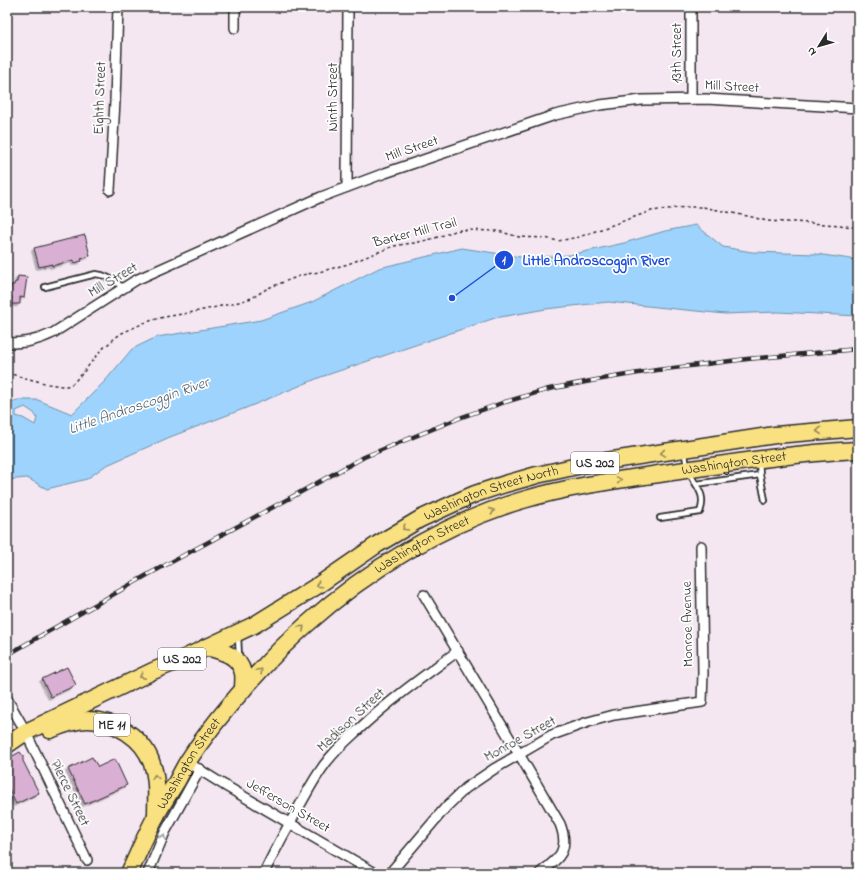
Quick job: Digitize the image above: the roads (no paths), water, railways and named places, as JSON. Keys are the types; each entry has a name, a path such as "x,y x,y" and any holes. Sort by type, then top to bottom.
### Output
{"highway":[{"name":"Washington Street North","path":"237,633 286,606 378,544 420,519 459,501 505,484 536,475 587,464 775,435 858,428"},
{"name":"Washington Street","path":"129,873 156,816 194,766 211,729 243,689 280,649 320,612 386,564 427,540 474,518 523,500 554,492 759,459 858,450"},
{"name":"US 202","path":"27,735 153,671 237,633"},
{"path":"206,647 227,652 233,657 239,664 243,673 243,689"},
{"name":"ME 11","path":"7,745 27,735 75,721 88,720 106,722 119,727 141,744 152,763 156,787 156,816"}],"street":[{"name":"Eighth Street","path":"110,190 118,7"},
{"path":"235,28 236,7"},
{"name":"Ninth Street","path":"347,187 348,7"},
{"name":"13th Street","path":"691,7 691,99"},
{"name":"Mill Street","path":"7,342 21,343 53,333 136,280 347,187 556,115 613,103 642,100 691,99 858,108"},
{"name":"Monroe Avenue","path":"701,546 702,702"},
{"path":"424,595 560,824 563,833 563,846 558,858 540,873"},
{"name":"Madison Street","path":"264,873 273,853 325,763 344,742 383,707 458,651"},
{"name":"Pierce Street","path":"7,699 10,712 27,735 87,860"},
{"name":"Monroe Street","path":"390,873 456,798 479,778 552,735 588,722 629,713 702,702"},
{"path":"148,873 194,766"},
{"name":"Jefferson Street","path":"194,766 375,873"}],"lane":[{"path":"45,287 96,274 102,274 124,288"},
{"path":"660,518 700,512 703,504 700,491 688,470 684,449"},
{"path":"759,459 760,475 765,500"},
{"path":"696,484 760,475"},
{"path":"237,633 239,664"}],"water":[{"path":"696,225 723,247 752,252 816,254 858,260 858,316 778,312 725,314 608,302 546,309 495,318 321,377 170,437 105,466 87,479 47,489 27,478 7,480 7,403 18,400 38,400 72,414 105,381 132,349 157,337 261,320 312,302 379,268 462,248 527,258 570,255 624,243 665,231","holes":["25,407 34,413 37,418 35,425 16,416 16,411"]}],"railway":[{"path":"7,655 149,574 364,457 462,417 549,389 596,380 657,370 747,359 858,349"}],"place":[{"name":"Little Androscoggin River","path":"452,298"}]}
